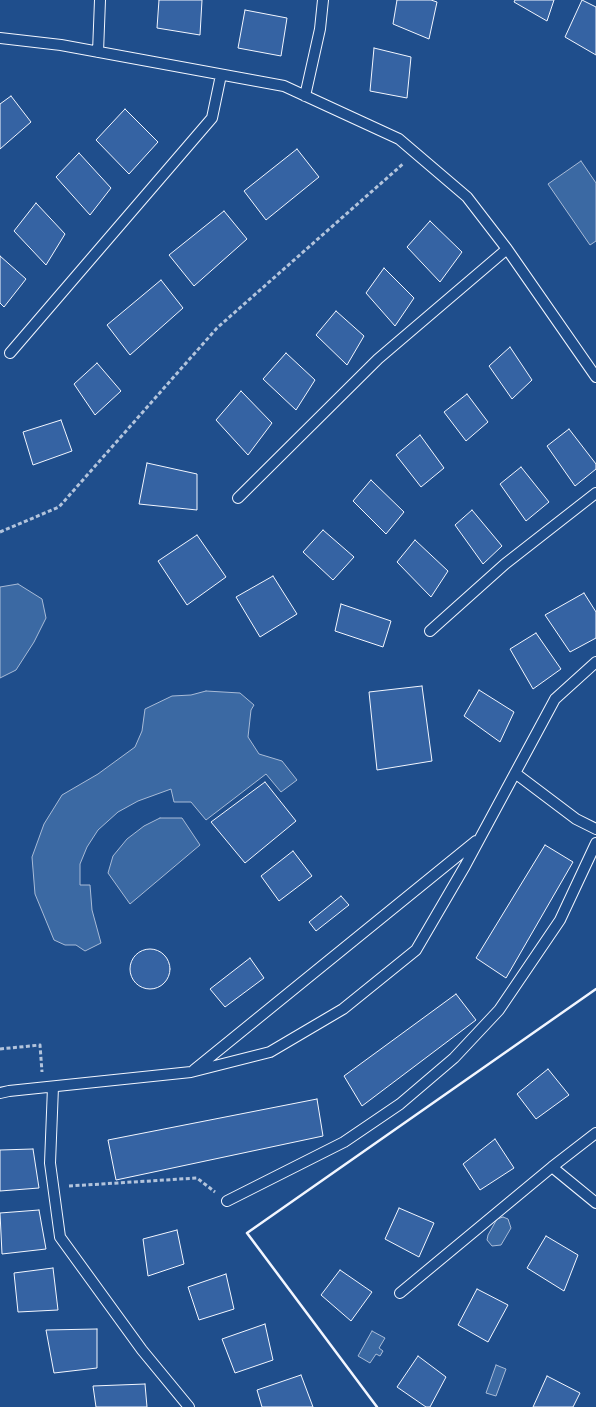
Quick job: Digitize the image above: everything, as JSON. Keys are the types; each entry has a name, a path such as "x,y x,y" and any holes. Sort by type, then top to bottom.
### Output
{"lane":[{"path":"98,52 100,0"},
{"path":"305,96 320,29 323,0"},
{"path":"0,38 61,45 284,86 399,139 468,197 596,377"},
{"path":"10,353 212,118 221,75"},
{"path":"238,498 378,359 507,250"},
{"path":"430,631 505,564 596,493"},
{"path":"0,1093 9,1090 192,1072 270,1052 343,1009 416,950 480,838 555,699 596,662"},
{"path":"515,773 576,819 596,829"},
{"path":"192,1072 480,838"},
{"path":"228,1201 344,1142 400,1104 454,1058 499,1010 560,920 596,843"},
{"path":"48,1087 50,1163 60,1237 142,1350 189,1407"},
{"path":"400,1293 596,1133"},
{"path":"552,1168 596,1202"}],"path":[{"path":"0,532 59,507 217,328 415,152"},
{"path":"0,1049 40,1045 48,1087"},
{"path":"53,1187 197,1178 228,1201"}],"water":[{"path":"581,161 596,183 596,241 590,245 548,184"},
{"path":"18,584 42,599 46,618 34,642 16,670 0,678 0,587"},
{"path":"206,691 240,693 254,705 251,710 248,737 259,754 282,761 297,780 281,792 266,774 206,820 191,802 174,802 171,789 138,801 118,812 98,830 87,847 80,864 80,885 90,885 92,910 101,943 85,951 76,945 65,945 54,940 35,894 32,857 44,824 62,795 98,774 135,747 142,731 145,709 172,696 191,695"},
{"path":"160,818 182,818 200,845 130,904 108,873 113,856 127,839 144,826"},
{"path":"503,1217 508,1219 511,1228 501,1245 492,1246 487,1240 488,1235 497,1219"},
{"path":"372,1331 385,1338 379,1348 383,1351 380,1356 376,1354 370,1363 358,1356"},
{"path":"496,1365 506,1369 496,1396 486,1393"}],"building":[{"path":"159,0 202,0 200,35 157,28"},
{"path":"397,0 431,0 437,2 429,39 393,24"},
{"path":"515,0 554,0 547,21 514,2"},
{"path":"582,0 596,7 596,55 565,37"},
{"path":"245,10 287,18 281,56 238,48"},
{"path":"374,48 411,57 407,98 370,91"},
{"path":"11,96 31,122 0,149 0,104"},
{"path":"125,109 158,142 129,174 96,140"},
{"path":"297,149 319,177 266,220 244,191"},
{"path":"79,153 111,188 90,215 56,177"},
{"path":"36,203 65,234 46,265 14,231"},
{"path":"224,211 247,239 194,286 169,255"},
{"path":"430,221 462,252 440,282 407,247"},
{"path":"0,256 26,279 4,307 0,303"},
{"path":"384,268 414,298 395,326 366,293"},
{"path":"161,280 183,308 130,355 107,325"},
{"path":"336,311 364,336 347,365 316,335"},
{"path":"510,347 532,380 512,399 489,366"},
{"path":"286,353 315,380 296,410 263,379"},
{"path":"97,363 121,391 95,415 74,384"},
{"path":"241,391 272,423 248,455 216,420"},
{"path":"467,394 488,422 466,441 444,412"},
{"path":"61,420 72,451 33,465 23,432"},
{"path":"569,429 596,464 596,469 575,486 547,446"},
{"path":"420,435 444,468 421,487 396,455"},
{"path":"147,463 197,474 197,510 139,504"},
{"path":"521,467 549,502 526,521 500,484"},
{"path":"371,480 404,512 386,534 353,501"},
{"path":"472,510 502,546 483,564 455,525"},
{"path":"323,530 354,557 333,580 303,552"},
{"path":"197,535 226,577 187,605 158,561"},
{"path":"415,540 448,571 431,597 397,562"},
{"path":"273,576 297,614 260,637 236,597"},
{"path":"584,593 596,612 596,638 570,652 545,615"},
{"path":"341,604 391,621 383,647 335,631"},
{"path":"536,633 561,669 533,689 510,649"},
{"path":"422,686 432,761 377,770 369,692"},
{"path":"479,690 514,712 500,742 464,716"},
{"path":"265,782 296,821 245,863 211,822"},
{"path":"545,845 573,862 506,978 476,958"},
{"path":"293,851 312,876 279,901 261,876"},
{"path":"341,896 349,905 316,931 309,922"},
{"path":"146,949 154,949 161,952 167,958 170,969 167,980 161,986 154,989 146,989 139,986 133,980 130,973 130,965 133,958 139,952"},
{"path":"250,958 264,978 225,1007 210,989"},
{"path":"456,994 476,1020 362,1106 344,1076"},
{"path":"548,1069 569,1095 536,1119 517,1094"},
{"path":"317,1099 323,1136 116,1180 108,1140"},
{"path":"495,1139 514,1168 480,1190 463,1164"},
{"path":"33,1149 39,1188 0,1191 0,1150"},
{"path":"399,1208 434,1223 419,1257 385,1239"},
{"path":"39,1210 46,1249 2,1254 0,1213"},
{"path":"177,1230 184,1264 148,1276 143,1239"},
{"path":"546,1236 578,1255 564,1291 527,1268"},
{"path":"53,1268 58,1310 18,1312 14,1273"},
{"path":"340,1270 372,1292 351,1321 321,1295"},
{"path":"226,1274 234,1309 199,1320 188,1287"},
{"path":"477,1289 508,1305 488,1342 458,1325"},
{"path":"265,1324 273,1360 235,1373 222,1339"},
{"path":"97,1329 97,1368 54,1373 46,1330"},
{"path":"418,1356 446,1377 430,1407 426,1407 397,1387"},
{"path":"301,1375 313,1407 262,1407 257,1390"},
{"path":"547,1376 580,1393 573,1407 533,1407"},
{"path":"145,1384 147,1407 96,1407 93,1386"}],"wall":[{"path":"377,1407 247,1233 596,989"}]}
